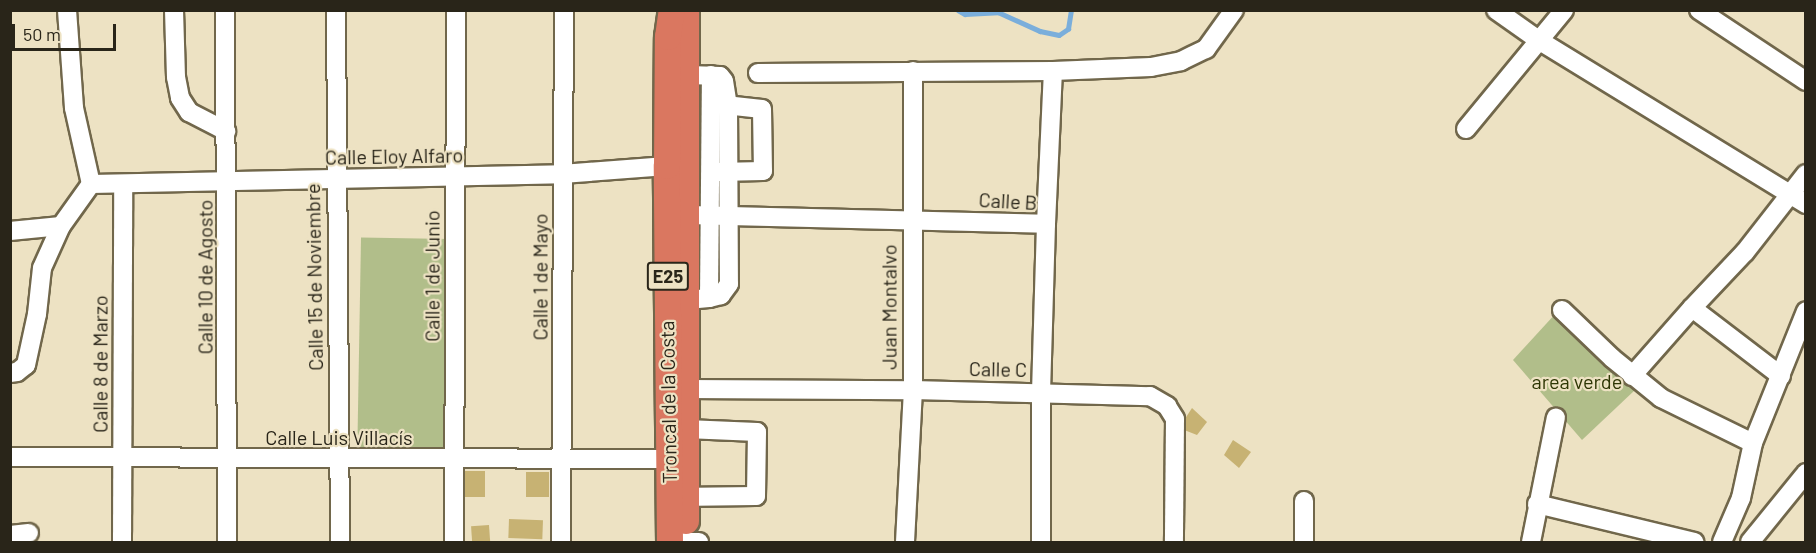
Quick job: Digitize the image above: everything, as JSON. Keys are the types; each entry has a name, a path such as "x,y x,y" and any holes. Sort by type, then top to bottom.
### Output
{"highway":[{"name":"Troncal de la Costa","path":"670,542 686,429 687,389 698,299 699,215 688,170 669,37 672,10"},
{"name":"Troncal de la Costa","path":"686,542 668,459 688,170 709,104 700,75 687,10"}],"street":[{"path":"10,373 17,372 26,365 37,314 42,268 61,226 91,184 74,108 67,10"},
{"path":"174,10 176,77 180,98 189,112 226,132"},
{"name":"Calle 10 de Agosto","path":"225,10 227,543"},
{"name":"Calle 15 de Noviembre","path":"336,10 335,180 340,543"},
{"name":"Calle 1 de Junio","path":"454,543 456,10"},
{"name":"Calle 1 de Mayo","path":"561,543 564,10"},
{"path":"758,72 1053,71 1151,67 1181,61 1206,49 1234,10"},
{"path":"1496,10 1540,41 1798,198"},
{"path":"1466,129 1564,10"},
{"path":"1699,10 1806,81"},
{"name":"Juan Montalvo","path":"905,543 913,390 911,220 913,70"},
{"path":"1046,224 1053,71"},
{"path":"698,299 722,295 728,288 729,216 729,172 709,104 724,81 720,76 700,75"},
{"name":"Calle Eloy Alfaro","path":"91,184 227,183 688,170 763,171 762,109 709,104"},
{"path":"1632,376 1692,308 1798,198 1806,174"},
{"name":"Calle 8 de Marzo","path":"122,543 123,185"},
{"name":"Calle B","path":"699,215 1046,224 1041,392 1041,543"},
{"path":"10,231 61,226"},
{"path":"1692,308 1780,376"},
{"path":"1562,310 1632,376 1661,398 1753,443"},
{"path":"1722,543 1741,498 1753,443 1806,311"},
{"name":"Calle C","path":"687,389 913,390 1150,396 1167,406 1175,418 1174,543"},
{"path":"1531,543 1556,417"},
{"path":"678,497 756,495 757,432 686,429"},
{"name":"Calle Luis Villacís","path":"10,457 668,459"},
{"path":"1750,543 1806,473"},
{"path":"1304,501 1304,543"},
{"path":"1537,504 1694,543"},
{"path":"10,535 29,534"},
{"path":"670,542 699,543"}],"green space":[{"path":"361,237 449,239 445,450 357,448"},
{"name":"area verde","path":"1557,312 1635,390 1582,440 1513,360"}],"building":[{"path":"1192,408 1207,422 1197,435 1179,428"},
{"path":"1233,440 1251,452 1239,468 1224,455"},
{"path":"462,471 485,471 485,497 462,497"},
{"path":"526,472 549,472 549,497 526,497"},
{"path":"509,519 543,520 542,539 508,538"},
{"path":"489,525 490,541 472,542 471,526"}],"waterway":[{"path":"958,10 965,14 998,12 1040,31 1059,35 1068,29 1071,10"}]}
